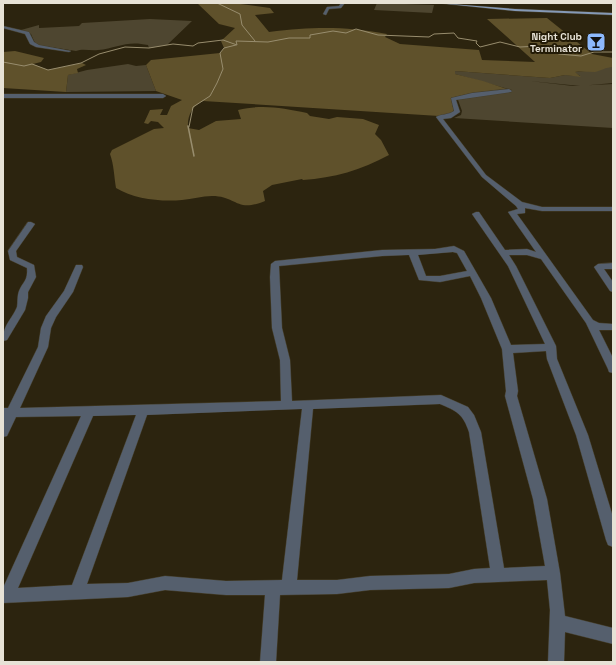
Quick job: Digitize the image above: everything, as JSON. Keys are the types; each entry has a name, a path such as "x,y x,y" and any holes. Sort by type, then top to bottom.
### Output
{"main road":[{"path":"439,3 530,11 613,14"}],"street":[{"path":"325,14 328,8 340,6 343,3"},
{"path":"3,28 27,33 32,42 38,46 69,51"},
{"path":"509,91 472,95 454,99 457,112 449,116 439,117 493,186 521,208"},
{"path":"3,96 163,96"},
{"path":"613,209 521,208 512,212 590,322 613,369"},
{"path":"476,214 512,266 552,346 552,359 582,435 613,540"},
{"path":"3,337 20,310 24,297 23,292 32,277 31,267 13,258 12,251 31,224"},
{"path":"287,405 285,360 277,328 274,277 275,264 369,254 460,251 486,298 507,349 512,403 516,408 540,499 553,573 558,610 556,662"},
{"path":"503,253 527,252 544,257"},
{"path":"413,253 422,278 450,277 472,273"},
{"path":"613,266 598,267 613,289"},
{"path":"3,432 8,413 43,347 46,328 51,316 68,292 78,267"},
{"path":"590,322 597,326 613,327"},
{"path":"507,349 543,348 552,346"},
{"path":"8,413 143,411 441,399 461,407 470,416 475,432 498,575"},
{"path":"289,587 308,405"},
{"path":"77,592 143,411"},
{"path":"89,412 5,596 128,590 165,583 226,588 337,587 370,583 449,581 474,576 553,573"},
{"path":"268,662 273,587"},
{"path":"558,622 613,636"}],"shaded area":[{"path":"197,3 233,3 270,8 274,13 255,15 269,32 328,28 371,31 387,34 385,37 400,44 479,50 482,60 535,62 487,19 547,18 592,54 613,58 613,67 595,72 575,72 581,77 565,75 550,78 455,71 455,74 507,89 472,93 451,98 454,112 439,116 203,101 199,103 191,112 188,119 188,128 199,130 216,121 241,119 238,110 256,107 272,107 307,113 310,116 329,119 337,117 363,119 379,125 375,134 381,140 389,155 358,169 336,175 314,179 302,179 272,185 263,191 265,201 255,204 242,205 227,198 212,196 165,201 131,195 116,188 110,154 112,150 154,129 164,128 158,122 151,121 148,124 144,123 150,110 163,109 160,115 167,115 171,106 182,100 156,91 146,65 151,60 220,53 224,48 221,41 235,28 219,24"},
{"path":"377,3 434,5 432,13 374,10"},
{"path":"150,19 192,21 167,45 149,48 148,45 134,43 98,50 76,51 38,45 35,43 31,34 21,30 39,25 39,28 79,26 82,23"},
{"path":"15,51 44,58 41,62 33,64 48,70 82,63 86,65 77,69 78,73 68,75 66,92 3,88 3,52"},
{"path":"128,64 136,66 146,65 156,91 66,92 68,75 87,70"},
{"path":"613,67 613,83 589,85 613,84 613,128 454,118 461,115 462,111 458,100 461,98 512,92 512,90 455,74 455,71 550,78 565,75 580,76 574,72","holes":["530,81 578,86 573,86"]}],"waterway":[{"path":"217,3 240,14 242,25 255,41"},
{"path":"3,62 24,66 32,64 48,70 81,63 99,54 125,47 149,48 173,44 193,46 198,43 223,40 237,45 236,41 268,42 289,38 310,38 310,35 333,31 346,33 356,29 378,35 429,37 434,34 454,33 458,38 477,41 476,43 480,47 500,42 520,47 539,46 559,54 581,56 594,52 613,52"},
{"path":"189,127 193,107 210,96 223,69 220,53 224,48 236,45"},
{"path":"188,126 194,156"}],"place":[{"name":"Night Club Terminator","path":"596,42"}]}
